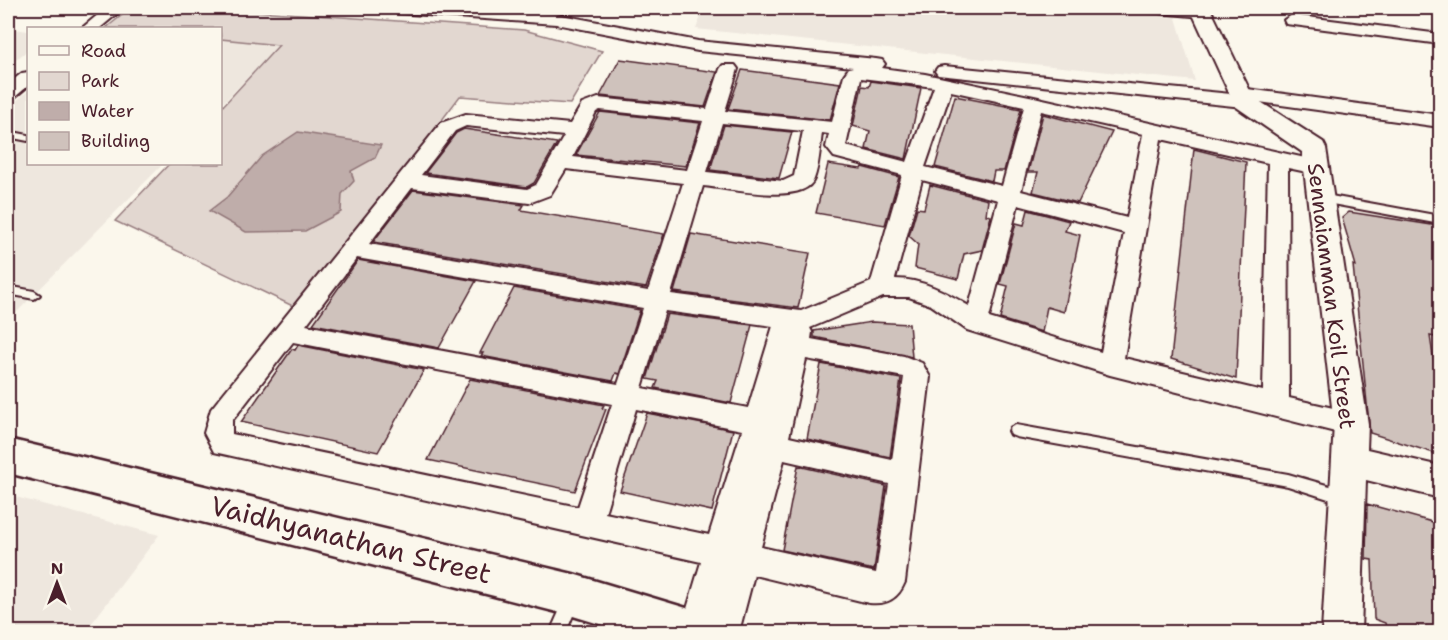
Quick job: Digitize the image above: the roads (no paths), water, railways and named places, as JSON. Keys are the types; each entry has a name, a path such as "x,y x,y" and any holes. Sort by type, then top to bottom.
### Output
{"main road":[{"name":"Vaidhyanathan Street","path":"8,456 573,595 695,633"}],"street":[{"path":"91,27 116,8"},
{"path":"397,8 556,19 698,46 1241,97 1440,121"},
{"path":"1201,11 1241,97"},
{"path":"1292,20 1440,39"},
{"path":"588,522 693,178 729,69"},
{"path":"1137,228 841,152 837,147 855,72 900,75 945,84 1316,167"},
{"path":"8,93 27,78"},
{"path":"881,288 914,170 945,84"},
{"name":"Sennaiamman Koil Street","path":"1241,97 1314,148 1351,424 1342,633"},
{"path":"976,323 1034,103"},
{"path":"406,180 529,196 543,190 589,108 598,104 841,129"},
{"path":"352,249 656,301 795,329 913,370 917,377 890,582 881,589 868,588 588,522 224,444 217,433 220,417 288,332 352,249 448,127 466,120 576,131"},
{"path":"560,162 783,188 796,185 804,179 814,126"},
{"path":"1110,364 1137,228 1153,130"},
{"path":"1276,405 1278,160"},
{"path":"795,329 881,288 910,288 939,299 976,323 1110,364 1351,424"},
{"path":"695,633 731,555 770,431 795,329"},
{"path":"288,332 626,396 770,431 904,475"},
{"path":"1349,460 1440,482"},
{"path":"723,633 731,555"}],"lane":[{"path":"1125,8 1201,11"},
{"path":"8,135 27,138"},
{"path":"1320,198 1440,220"},
{"path":"8,290 34,295"},
{"path":"1016,431 1288,480 1348,498"},
{"path":"558,633 573,595"}],"water":[{"path":"298,132 381,145 375,158 351,171 354,181 342,194 341,212 305,231 246,232 209,211 227,197 262,156"}]}
